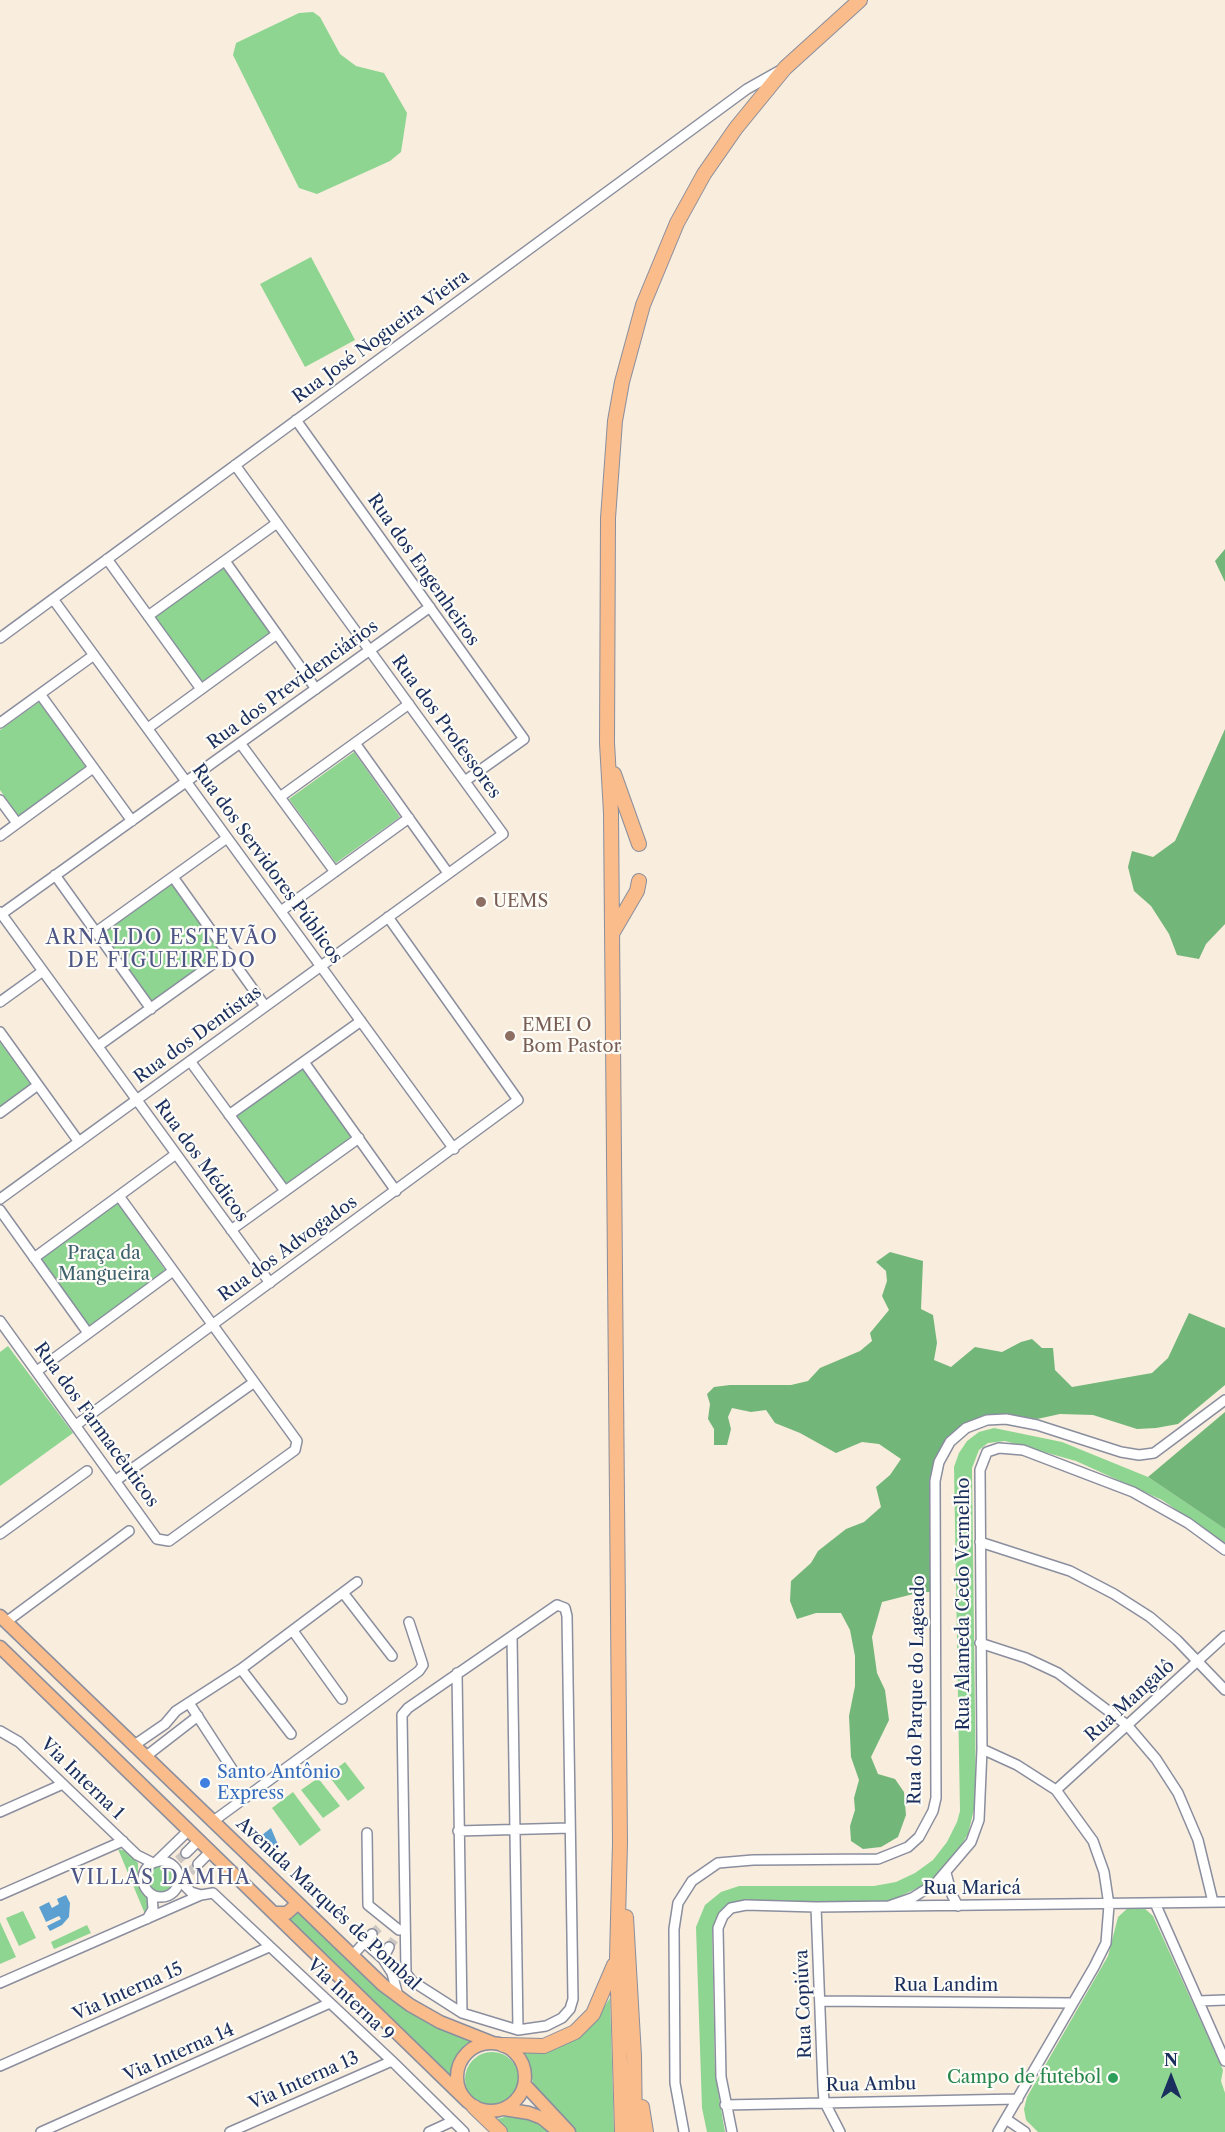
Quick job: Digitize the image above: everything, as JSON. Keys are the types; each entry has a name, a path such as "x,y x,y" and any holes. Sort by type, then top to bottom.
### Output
{"highway":[{"path":"622,2132 617,1958 620,1843 612,934 608,743 610,468 617,411 632,342 657,268 677,223 704,174 736,128 785,68 860,0"},
{"path":"608,743 617,787 637,833 639,844"},
{"path":"612,934 637,891 639,881"},
{"path":"620,1843 626,1887 635,2132"},
{"path":"498,2044 544,2046 575,2032 593,2014 617,1958"},
{"path":"634,2056 646,2132"},
{"path":"471,2105 500,2132"}],"main road":[{"name":"Avenida Marquês de Pombal","path":"3,1619 57,1674 297,1904 398,1996 440,2022 498,2044"},
{"path":"0,1647 471,2105 489,2111 504,2109 536,2115 559,2132"},
{"path":"41,1689 57,1674"},
{"path":"95,1740 112,1726"},
{"path":"274,1913 287,1912 297,1904"},
{"path":"471,2105 459,2089 457,2072 464,2056 477,2046 498,2044 514,2051 522,2061 525,2073 525,2085 513,2103 504,2109"},
{"path":"525,2085 569,2132"}],"street":[{"name":"Rua José Nogueira Vieira","path":"0,638 747,89 785,68"},
{"name":"Rua dos Engenheiros","path":"296,420 524,739 465,782"},
{"name":"Rua dos Professores","path":"235,465 503,834"},
{"path":"148,616 277,523"},
{"path":"107,559 201,689"},
{"path":"225,561 315,689"},
{"name":"Rua dos Servidores Públicos","path":"53,599 454,1149"},
{"name":"Rua dos Previdenciários","path":"0,914 430,607"},
{"path":"148,728 277,634"},
{"path":"0,723 94,655"},
{"path":"40,694 132,820"},
{"path":"280,797 409,704"},
{"path":"240,743 335,872"},
{"path":"355,743 448,873"},
{"path":"0,836 93,768"},
{"path":"0,800 17,823"},
{"path":"281,911 409,818"},
{"name":"Rua dos Dentistas","path":"0,1199 503,834"},
{"path":"96,932 227,838"},
{"path":"55,875 151,1009"},
{"path":"173,877 265,1006"},
{"name":"Rua dos Médicos","path":"0,914 270,1283"},
{"name":"Rua dos Advogados","path":"76,1425 518,1100 387,917"},
{"path":"98,1046 228,953"},
{"path":"0,1002 43,971"},
{"path":"229,1115 361,1021"},
{"path":"0,1032 79,1142"},
{"path":"190,1061 285,1191"},
{"path":"304,1062 396,1191"},
{"path":"0,1113 38,1084"},
{"path":"231,1230 359,1138"},
{"path":"34,1258 176,1154"},
{"path":"115,1481 253,1383 119,1196"},
{"path":"0,1210 88,1333"},
{"path":"37,1371 173,1271"},
{"name":"Rua dos Farmacêuticos","path":"0,1321 157,1539 169,1540 295,1450 297,1441 253,1383"},
{"name":"Rua do Parque do Lageado","path":"684,2132 675,2083 674,1929 678,1903 692,1881 718,1863 878,1859 908,1847 919,1837 931,1816 936,1798 935,1481 939,1462 950,1442 966,1428 987,1420 1006,1419 1080,1437 1121,1452 1139,1455 1154,1453 1225,1400"},
{"name":"Rua Alameda Cedo Vermelho","path":"889,1906 912,1898 936,1883 971,1842 979,1820 982,1749 980,1470 987,1452 999,1448 1023,1450 1133,1491 1188,1523 1225,1550"},
{"path":"0,1534 87,1471"},
{"path":"3,1619 129,1531"},
{"path":"980,1542 1070,1571 1114,1594 1150,1617 1200,1661 1225,1690"},
{"path":"133,1746 165,1724 176,1711 241,1669 357,1582"},
{"path":"344,1594 392,1656"},
{"path":"558,1605 566,1608 573,1999 570,2009 562,2018 546,2026 518,2030 462,2013 412,1981 406,1973 405,1921 402,1715 408,1708 512,1636 550,1608 558,1605"},
{"path":"212,1822 419,1671 423,1665 409,1622"},
{"path":"293,1631 342,1699"},
{"path":"512,1636 518,2030"},
{"name":"Rua Mangalô","path":"1056,1790 1225,1636"},
{"path":"980,1643 1026,1658 1058,1673 1127,1725 1156,1759 1178,1793 1198,1840 1213,1902"},
{"path":"241,1669 291,1734"},
{"path":"458,1673 458,1831 462,2013"},
{"path":"189,1703 234,1772"},
{"path":"145,1757 198,1716"},
{"name":"Via Interna 1","path":"0,1731 20,1742 137,1855"},
{"path":"982,1749 1017,1765 1056,1790 1093,1841 1104,1872 1108,1905 1106,1943 998,2132"},
{"path":"0,1812 63,1784"},
{"path":"458,1831 570,1828"},
{"path":"143,1875 189,1830"},
{"path":"367,1833 368,1905 397,1933"},
{"path":"186,1853 199,1840"},
{"path":"0,1895 123,1841"},
{"path":"198,1864 212,1851"},
{"path":"137,1855 155,1862 175,1863 190,1893 201,1895"},
{"path":"137,1855 144,1885 165,1911"},
{"path":"946,1873 948,1884 958,1906"},
{"path":"155,1896 169,1896 182,1881"},
{"path":"182,1881 184,1903"},
{"name":"Via Interna 9","path":"201,1895 213,1893 464,2132"},
{"path":"0,1983 201,1895"},
{"path":"147,1919 153,1909 155,1896"},
{"name":"Rua Maricá","path":"724,2105 721,2076 718,1928 723,1916 731,1908 746,1905 816,1907 1225,1902"},
{"path":"1155,1903 1225,2061"},
{"name":"Rua Copiúva","path":"816,1907 824,2101 840,2132"},
{"path":"397,1933 405,1921"},
{"path":"382,1925 397,1933"},
{"path":"352,1956 372,1934"},
{"path":"364,1942 383,1959 392,1973 398,1996"},
{"name":"Via Interna 15","path":"0,2066 269,1947"},
{"path":"383,1959 389,1947"},
{"path":"1199,2001 1225,2000"},
{"name":"Rua Landim","path":"820,2001 1072,2003"},
{"name":"Via Interna 14","path":"41,2132 330,2003"},
{"name":"Via Interna 13","path":"230,2132 392,2061"},
{"name":"Rua Ambu","path":"724,2105 824,2101 1018,2099"},
{"name":"Rua do Parque do Lageado","path":"678,2100 692,2132"},
{"path":"724,2105 732,2132"},
{"path":"1006,2119 1025,2132"},
{"path":"429,2132 453,2121"}],"green space":[{"path":"313,12 320,17 340,54 356,66 384,73 407,113 401,152 390,161 317,194 299,188 233,55 236,43 299,13"},
{"path":"311,257 355,340 305,367 260,284"},
{"path":"1225,549 1225,582 1215,561"},
{"path":"223,568 270,633 202,682 155,617"},
{"path":"39,702 86,767 18,816 0,790 0,730"},
{"path":"1225,729 1225,924 1206,944 1199,959 1177,955 1169,934 1151,906 1134,891 1128,867 1132,851 1153,857 1175,841"},
{"path":"354,752 400,817 336,863 289,799"},
{"path":"172,883 222,952 152,1003 102,933"},
{"path":"0,1042 31,1084 0,1107"},
{"path":"304,1068 352,1137 286,1185 236,1116"},
{"name":"Praça da Mangueira","path":"118,1203 166,1271 90,1327 41,1259"},
{"path":"890,1252 923,1261 921,1309 933,1315 937,1343 934,1360 951,1367 975,1347 1002,1352 1032,1339 1042,1348 1053,1348 1055,1370 1072,1387 1152,1373 1168,1358 1189,1313 1225,1328 1225,1385 1178,1424 1156,1428 1137,1429 1093,1415 1060,1414 1037,1419 1007,1414 982,1418 960,1429 933,1470 933,1592 921,1592 882,1602 872,1637 877,1673 885,1690 889,1720 871,1757 878,1774 895,1779 904,1792 906,1815 898,1837 881,1847 863,1849 851,1841 850,1826 855,1810 854,1798 859,1780 851,1757 849,1716 855,1686 855,1656 850,1630 841,1613 816,1613 797,1619 790,1601 791,1581 811,1563 818,1551 846,1529 864,1522 881,1507 876,1487 890,1475 901,1459 879,1444 862,1442 836,1453 800,1433 775,1423 766,1410 751,1412 732,1408 728,1417 731,1429 727,1445 714,1445 714,1429 708,1419 710,1404 707,1394 714,1387 791,1385 808,1381 820,1368 860,1351 872,1341 870,1333 889,1310 882,1296 887,1281 886,1271 876,1262"},
{"path":"8,1346 73,1433 0,1486 0,1352"},
{"path":"1225,1412 1225,1529 1148,1477"},
{"path":"994,1428 1062,1442 1148,1477 1225,1529 1225,1543 1162,1500 1076,1461 1005,1441 988,1443 979,1450 972,1468 976,1801 968,1834 942,1872 924,1885 894,1899 883,1902 735,1902 718,1914 712,1930 715,2074 725,2132 707,2132 702,2108 696,1927 705,1905 721,1892 739,1886 874,1886 896,1882 915,1873 933,1860 947,1842 957,1822 960,1811 954,1467 967,1441 979,1432"},
{"path":"345,1762 365,1788 348,1801 328,1775"},
{"path":"318,1778 340,1806 323,1818 301,1790"},
{"path":"293,1792 321,1830 300,1846 272,1808"},
{"path":"118,1849 126,1851 138,1863 138,1886 151,1904 147,1914 145,1914"},
{"path":"161,1865 171,1869 175,1879 171,1889 161,1893 151,1889 147,1879 151,1869"},
{"path":"1129,1907 1143,1907 1153,1916 1223,2070 1221,2081 1225,2093 1225,2132 1038,2132 1026,2120 1024,2109 1027,2097 1108,1956 1118,1917"},
{"path":"296,1910 390,1999 433,2026 476,2042 459,2056 455,2066 455,2082 284,1918"},
{"path":"23,1911 36,1938 19,1946 6,1918"},
{"path":"0,1922 16,1957 0,1964"},
{"path":"87,1925 91,1933 54,1949 51,1942"},
{"path":"610,1998 614,2132 575,2132 534,2089 530,2067 523,2053 553,2049 571,2041 594,2023"},
{"path":"492,2052 502,2054 511,2060 517,2069 519,2079 517,2089 511,2098 502,2104 492,2106 482,2104 473,2098 467,2089 465,2079 467,2069 473,2060 482,2054"},
{"path":"508,2116 538,2121 551,2132 506,2132 494,2120"}],"water":[{"path":"271,1828 279,1847 272,1852 262,1835"},
{"path":"66,1895 70,1903 69,1917 62,1925 50,1931 47,1926 61,1919 59,1916 46,1922 39,1907 49,1902 52,1908 59,1904 57,1899"}],"tunnel":[{"path":"178,1860 186,1853"},
{"path":"190,1872 198,1864"},
{"path":"372,1934 382,1925"},
{"path":"389,1947 396,1937"}],"place":[{"name":"UEMS","path":"481,902"},
{"name":"EMEI O Bom Pastor","path":"510,1036"},
{"name":"Santo Antônio Express","path":"205,1783"},
{"name":"Campo de futebol","path":"1113,2078"}],"district":[{"name":"ARNALDO ESTEVÃO DE FIGUEIREDO","path":"162,950"},
{"name":"VILLAS DAMHA","path":"161,1878"}]}
